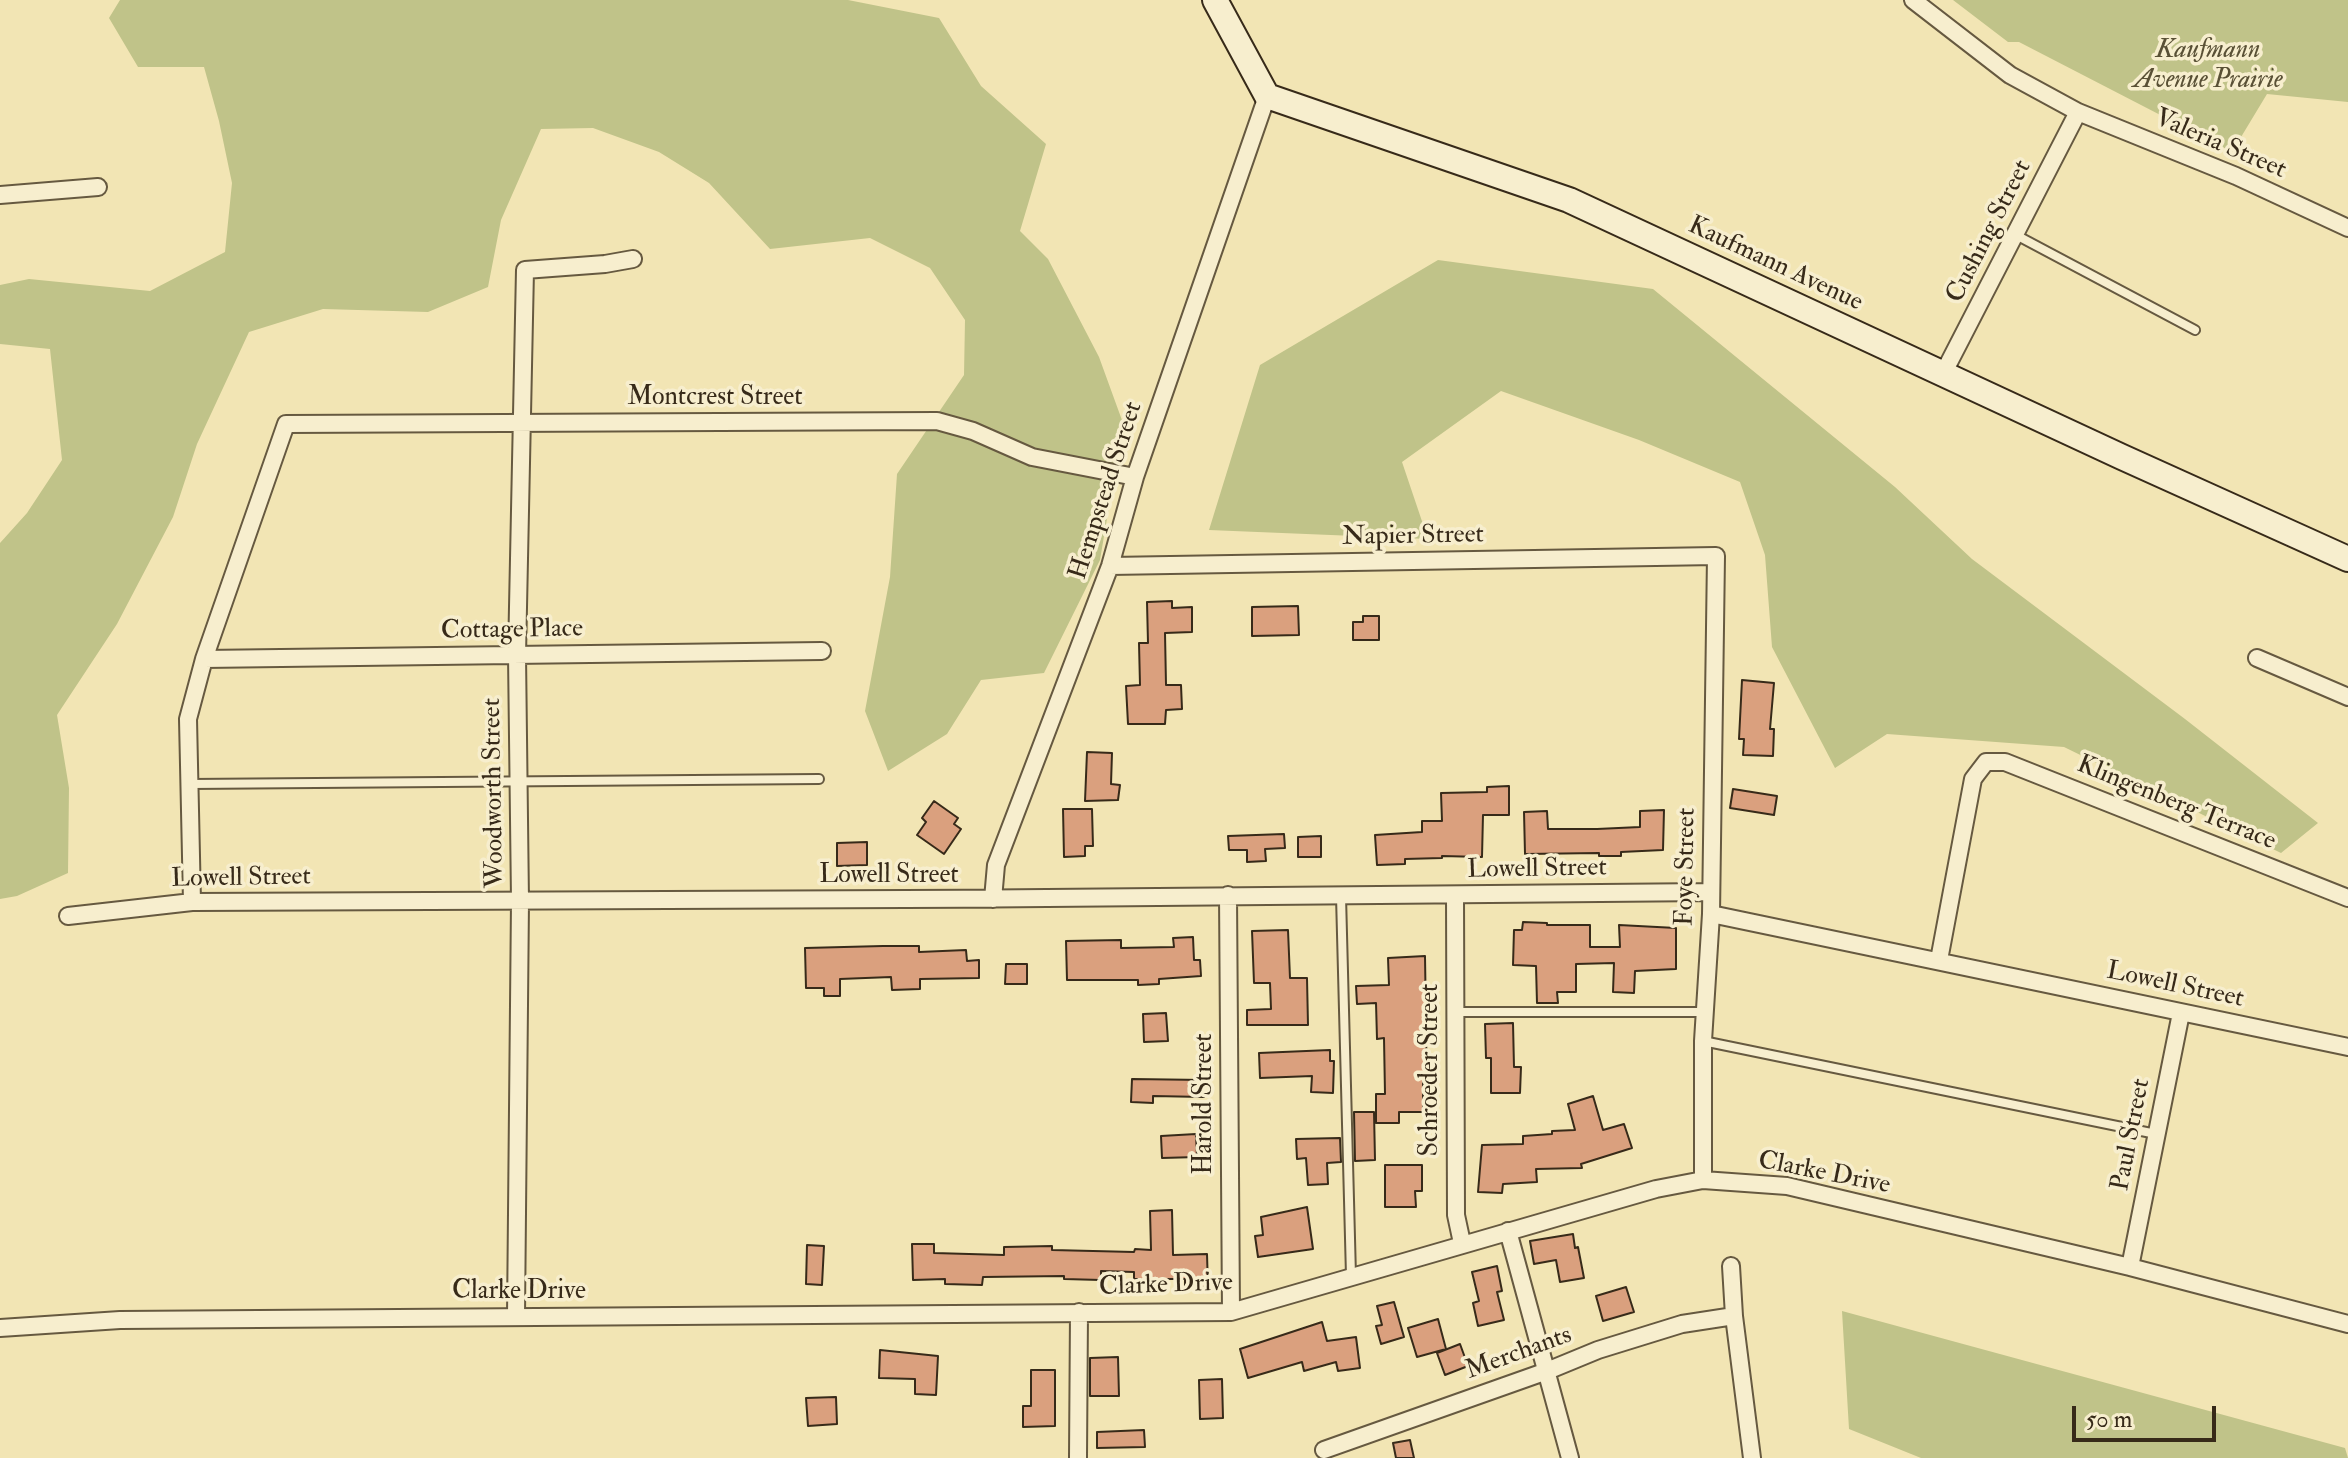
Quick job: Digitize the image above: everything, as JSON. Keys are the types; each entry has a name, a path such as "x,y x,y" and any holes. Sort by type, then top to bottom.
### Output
{"main road":[{"path":"1215,0 1267,96"},
{"name":"Kaufmann Avenue","path":"1267,96 1569,200 2348,559"}],"street":[{"name":"Valeria Street","path":"1913,0 2010,75 2078,112 2236,176 2348,228"},
{"name":"Hempstead Street","path":"993,899 996,865 1110,566 1135,477 1267,96"},
{"name":"Cushing Street","path":"1943,374 2078,112"},
{"path":"0,195 98,187"},
{"name":"Woodworth Street","path":"516,1316 520,901 517,655 525,270 633,259"},
{"name":"Montcrest Street","path":"204,659 286,424 937,421 973,431 1032,457 1135,477"},
{"name":"Napier Street","path":"1110,566 1716,556"},
{"name":"Foye Street","path":"1703,1180 1703,1041 1711,914 1716,556"},
{"name":"Cottage Place","path":"204,659 822,651"},
{"path":"2257,658 2348,697"},
{"path":"192,902 188,719 204,659"},
{"name":"Klingenberg Terrace","path":"1939,960 1973,779 1986,762 2005,762 2348,898"},
{"name":"Lowell Street","path":"68,916 192,902 1711,892"},
{"name":"Harold Street","path":"1228,895 1231,1312"},
{"name":"Schroeder Street","path":"1455,895 1456,1215 1462,1243"},
{"name":"Lowell Street","path":"1711,914 2348,1047"},
{"name":"Paul Street","path":"2130,1267 2181,1013"},
{"name":"Clarke Drive","path":"0,1328 120,1320 1231,1312 1462,1243 1656,1189 1703,1180 1787,1186 2130,1267 2348,1324"},
{"path":"1508,1231 1570,1458"},
{"path":"1731,1266 1734,1316 1752,1458"},
{"path":"1078,1457 1079,1312"},
{"name":"Merchants","path":"1324,1450 1598,1350 1682,1324 1734,1316"}],"lane":[{"path":"2016,235 2195,330"},
{"path":"189,784 819,779"},
{"path":"1341,895 1351,1276"},
{"path":"1455,1012 1704,1012"},
{"path":"1703,1041 2157,1134"}],"green space":[{"path":"120,0 848,0 939,18 981,86 1046,144 1020,231 1048,259 1099,357 1123,423 1100,560 1044,673 981,680 947,734 888,771 865,711 890,577 897,474 964,375 965,320 930,268 870,238 770,249 709,183 659,152 593,128 541,129 501,220 488,287 428,312 323,309 249,332 197,444 173,517 117,624 57,715 69,788 68,873 17,896 0,899 0,543 27,513 62,460 50,349 0,344 0,285 29,279 150,291 225,252 232,183 204,67 138,67 109,18"},
{"name":"Kaufmann Avenue Prairie","path":"1953,0 2348,0 2348,102 2267,94 2232,152 2019,42 2008,42"},
{"path":"1438,260 1653,289 1895,487 1972,559 2318,823 2281,853 2064,747 1887,734 1835,768 1772,647 1765,555 1740,482 1639,440 1501,391 1402,462 1428,539 1209,530 1260,365"},
{"path":"1842,1311 2345,1448 2348,1458 1921,1458 1849,1429"}],"building":[{"path":"1172,601 1172,608 1192,607 1192,632 1165,633 1166,685 1181,685 1182,709 1166,710 1165,724 1128,724 1126,686 1140,685 1139,643 1148,643 1147,602"},
{"path":"1298,606 1299,635 1252,636 1252,607"},
{"path":"1363,616 1379,616 1379,640 1353,640 1353,622 1363,622"},
{"path":"1742,680 1774,683 1770,729 1774,729 1773,756 1743,755 1744,739 1739,739"},
{"path":"1087,752 1112,753 1111,784 1120,785 1118,800 1085,801"},
{"path":"1509,786 1509,815 1483,815 1482,857 1442,856 1405,859 1405,864 1377,865 1375,835 1422,832 1422,821 1442,821 1441,793 1487,792 1487,787"},
{"path":"1733,789 1777,796 1774,815 1730,808"},
{"path":"934,801 958,818 954,824 961,829 944,854 917,835 926,822 922,818"},
{"path":"1063,809 1092,809 1093,846 1085,846 1085,856 1064,857"},
{"path":"1664,810 1663,850 1621,852 1621,856 1599,856 1599,853 1525,854 1524,812 1547,811 1548,829 1597,829 1640,827 1640,811"},
{"path":"1284,834 1285,848 1265,849 1266,861 1247,862 1247,850 1229,850 1228,836"},
{"path":"1321,836 1321,857 1298,857 1298,837"},
{"path":"867,842 867,865 837,866 837,843"},
{"path":"1523,922 1590,925 1590,947 1620,947 1619,925 1676,928 1676,969 1635,971 1634,993 1613,992 1614,963 1576,964 1576,992 1557,992 1558,1003 1537,1003 1536,966 1513,965 1514,930 1522,930"},
{"path":"1288,930 1290,978 1307,978 1308,1025 1247,1025 1247,1010 1271,1009 1270,983 1254,983 1252,931"},
{"path":"1193,937 1194,960 1200,960 1201,976 1159,979 1159,984 1138,985 1138,980 1067,980 1066,941 1121,940 1121,948 1174,947 1173,938"},
{"path":"919,946 919,952 966,950 967,961 979,960 979,978 920,979 920,989 892,990 891,977 840,979 840,996 824,996 824,988 806,988 805,948"},
{"path":"1425,956 1429,1037 1426,1037 1427,1080 1423,1081 1423,1112 1399,1112 1399,1123 1376,1123 1376,1094 1385,1094 1384,1038 1377,1039 1376,1003 1357,1004 1356,986 1389,985 1388,958"},
{"path":"1006,964 1027,964 1027,984 1005,984"},
{"path":"1166,1013 1168,1041 1144,1042 1143,1014"},
{"path":"1513,1023 1514,1067 1521,1067 1520,1093 1491,1093 1491,1058 1486,1058 1485,1024"},
{"path":"1330,1050 1330,1061 1334,1061 1333,1093 1311,1092 1312,1076 1260,1078 1259,1053"},
{"path":"1132,1079 1204,1080 1204,1097 1153,1096 1153,1103 1131,1102"},
{"path":"1593,1096 1603,1130 1624,1124 1632,1148 1581,1164 1582,1168 1536,1169 1537,1182 1503,1184 1502,1193 1478,1192 1482,1145 1523,1144 1523,1136 1575,1130 1568,1104"},
{"path":"1354,1112 1374,1112 1375,1160 1355,1161"},
{"path":"1196,1134 1197,1157 1162,1158 1161,1136"},
{"path":"1340,1138 1341,1162 1327,1163 1328,1184 1308,1185 1306,1158 1297,1159 1296,1139"},
{"path":"1385,1165 1422,1165 1422,1191 1415,1191 1416,1207 1385,1207"},
{"path":"1307,1207 1313,1249 1258,1257 1255,1236 1263,1235 1261,1217"},
{"path":"1172,1210 1173,1255 1207,1254 1208,1287 1185,1287 1185,1279 1134,1279 1134,1272 1101,1271 1101,1280 1064,1279 1064,1276 983,1277 982,1285 945,1284 945,1279 913,1280 912,1244 934,1244 934,1253 1004,1255 1004,1247 1151,1250 1150,1211"},
{"path":"1573,1234 1584,1278 1560,1282 1556,1260 1534,1264 1530,1241"},
{"path":"807,1245 824,1246 822,1285 806,1284"},
{"path":"1497,1266 1502,1291 1497,1292 1504,1320 1478,1326 1473,1303 1479,1301 1472,1272"},
{"path":"1626,1287 1634,1312 1603,1321 1596,1296"},
{"path":"1394,1302 1404,1337 1381,1344 1376,1326 1382,1325 1377,1306"},
{"path":"1438,1319 1446,1349 1417,1357 1408,1328"},
{"path":"1322,1322 1327,1341 1356,1337 1360,1368 1338,1371 1336,1362 1304,1371 1302,1362 1248,1378 1240,1349"},
{"path":"1460,1344 1468,1366 1445,1375 1437,1353"},
{"path":"880,1350 938,1356 936,1395 915,1394 915,1379 879,1378"},
{"path":"1118,1357 1119,1396 1090,1396 1090,1358"},
{"path":"1031,1370 1055,1370 1055,1426 1023,1427 1023,1406 1031,1406"},
{"path":"1222,1379 1223,1418 1200,1419 1199,1380"},
{"path":"836,1397 837,1424 808,1426 806,1398"},
{"path":"1144,1430 1145,1447 1097,1448 1097,1432"},
{"path":"1410,1440 1414,1458 1396,1458 1393,1443"}]}
